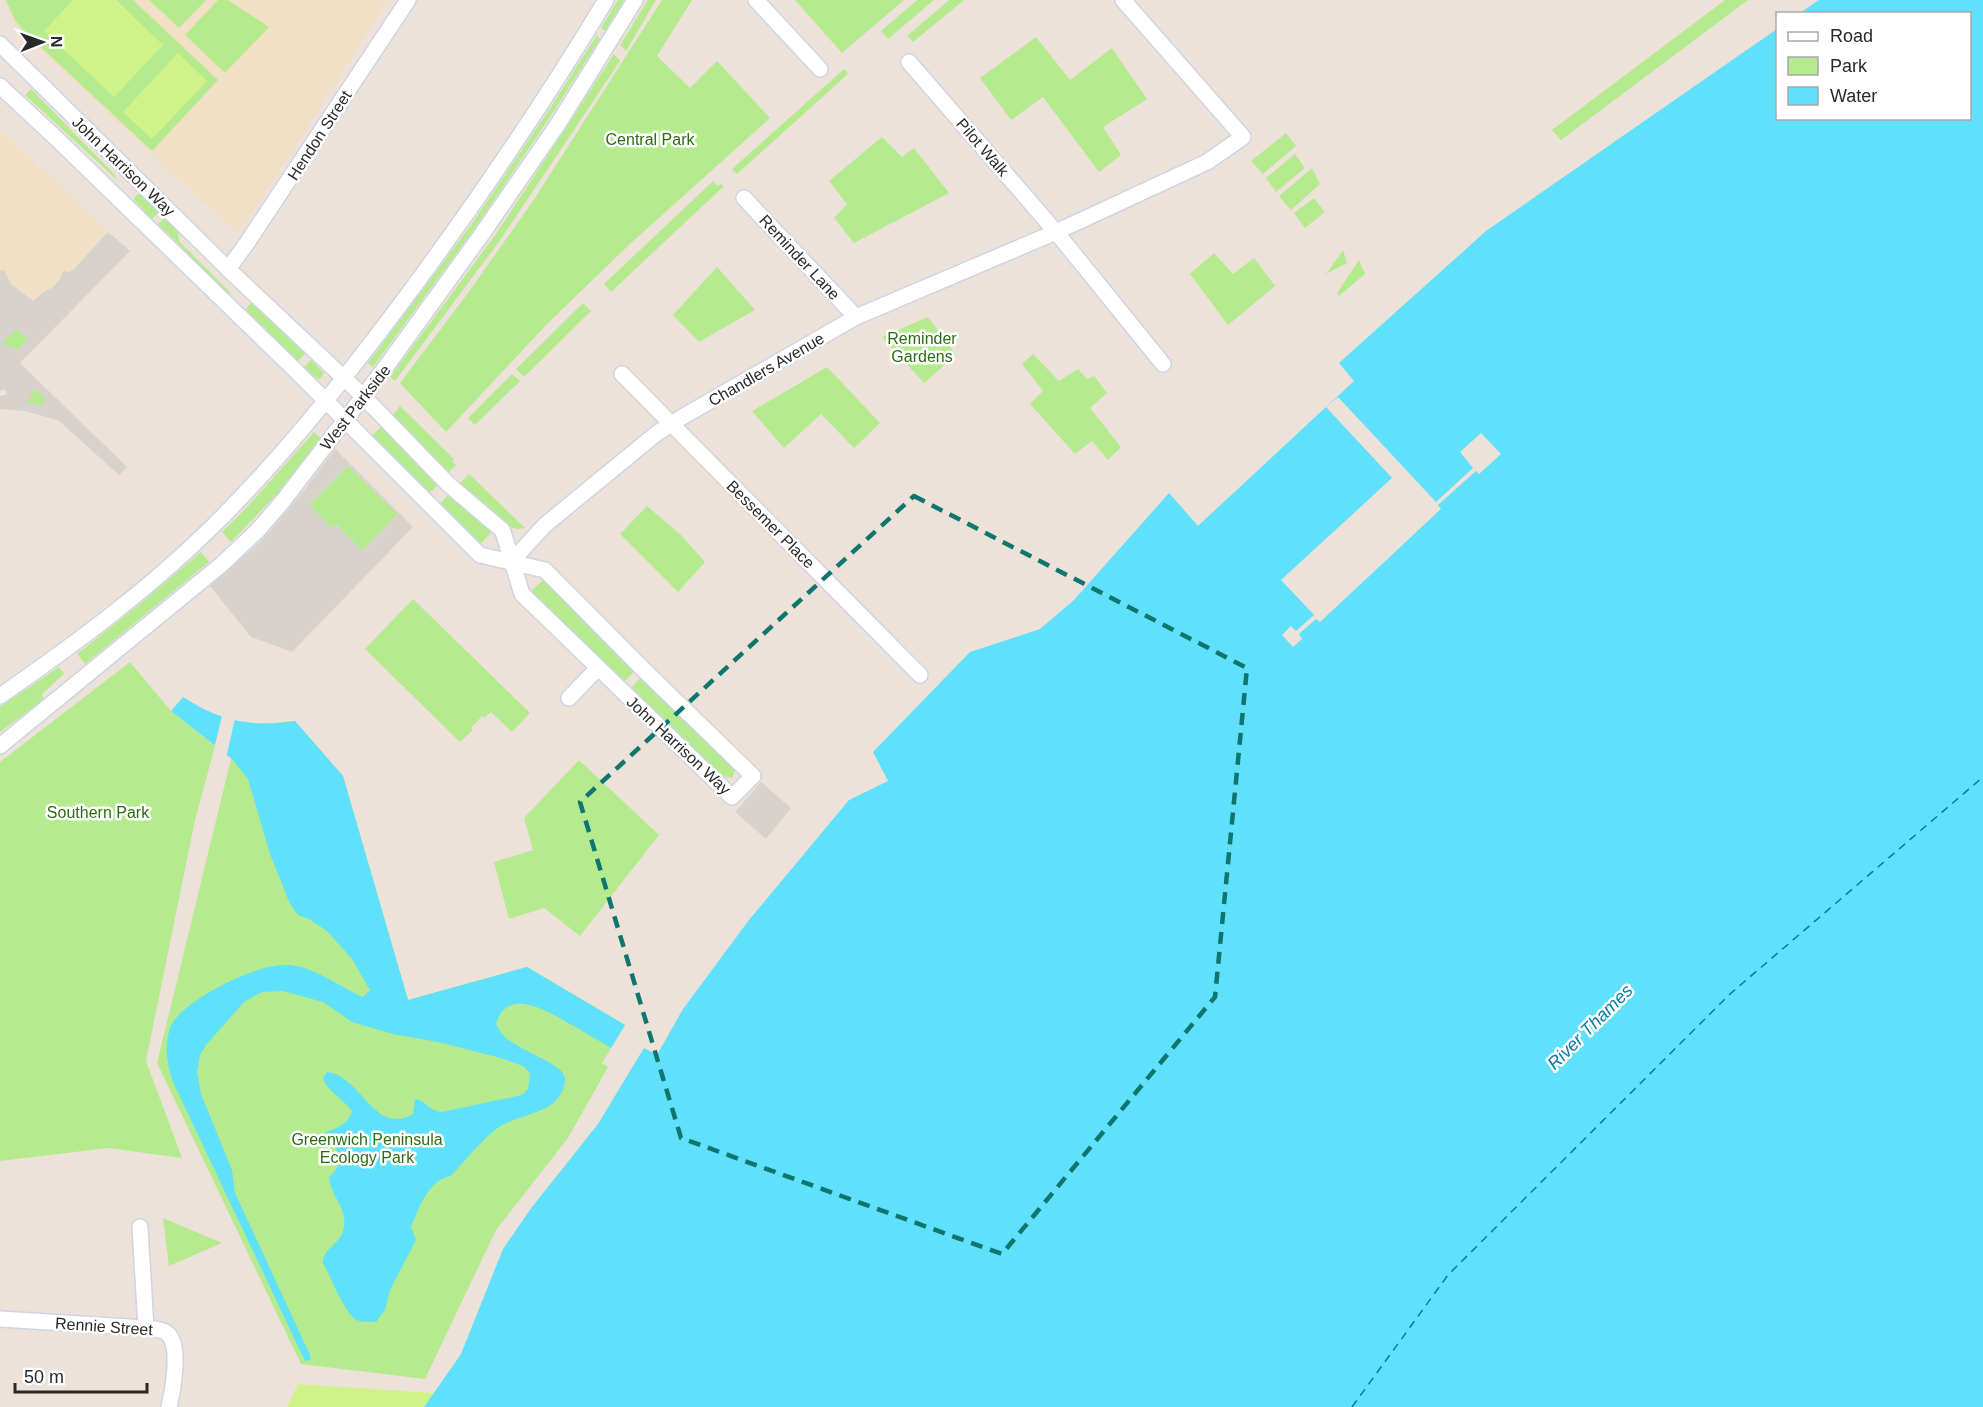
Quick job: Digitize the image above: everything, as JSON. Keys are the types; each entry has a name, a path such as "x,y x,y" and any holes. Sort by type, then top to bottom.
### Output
{"street":[{"name":"Hendon Street","path":"228,269 408,0"},
{"name":"West Parkside","path":"0,696 118,611 157,578 254,484 326,402 463,219 541,104 606,0"},
{"name":"West Parkside","path":"0,746 221,565 258,530 345,421 451,279 551,134 635,0"},
{"path":"756,0 820,69"},
{"name":"Chandlers Avenue","path":"511,562 537,533 671,423 856,317 1056,232 1207,162 1243,137 1123,0"},
{"name":"John Harrison Way","path":"0,44 228,269 363,396 448,484 503,532 511,562 522,594 598,668 732,797 753,776 545,570 511,562 480,555 230,306 0,86"},
{"name":"Pilot Walk","path":"909,62 1056,232"},
{"name":"Reminder Lane","path":"744,198 856,317"},
{"path":"1056,232 1163,364"},
{"path":"230,306 248,287"},
{"name":"Bessemer Place","path":"622,374 920,675"},
{"path":"569,698 598,668"},
{"path":"140,1227 146,1328"},
{"name":"Rennie Street","path":"0,1319 146,1328 166,1332 172,1339 174,1348 174,1376 169,1407"}],"highlighted area":[{"path":"914,496 1247,668 1215,997 1002,1254 681,1138 580,802"}],"shaded area":[{"path":"3,0 388,0 251,216 235,232 26,37 14,23"},
{"path":"0,129 108,232 73,270 63,271 53,287 41,293 33,301 11,284 4,270 0,271"},
{"path":"108,232 130,251 20,363 127,467 119,475 59,421 25,411 0,409 0,396 7,394 5,389 0,391 0,271 4,270 11,284 33,301 53,287 63,271 73,270","holes":["16,329 28,339 18,350 2,344","35,388 45,399 42,406 27,403"]},
{"path":"335,449 413,527 292,652 251,637 210,586 262,540","holes":["348,466 398,514 362,551 336,524 332,528 309,505"]},
{"path":"761,782 791,808 766,839 735,812"}],"green space":[{"path":"6,0 133,0 218,80 152,151 29,36 16,22"},
{"path":"73,0 116,0 163,45 114,97 44,31"},
{"path":"149,0 206,0 179,28"},
{"path":"218,0 228,0 269,27 225,73 185,35"},
{"path":"618,0 624,0 605,31 601,28"},
{"path":"648,0 656,0 626,51 620,45"},
{"name":"Central Park","path":"662,0 692,0 657,56 690,88 717,61 770,118 632,242 548,323 446,432 400,383 468,293 533,201"},
{"path":"795,0 904,0 842,53"},
{"path":"917,0 934,0 888,39 881,31"},
{"path":"949,0 964,0 913,42 907,36"},
{"path":"1725,0 1748,0 1561,140 1552,130"},
{"path":"597,35 600,39 550,117 475,228 373,367 368,363 471,225"},
{"path":"1036,37 1070,80 1112,48 1147,99 1103,127 1121,155 1099,172 1043,97 1011,120 980,78"},
{"path":"178,53 207,81 152,139 123,112"},
{"path":"614,54 620,61 501,239 395,381 390,377 496,234"},
{"path":"844,69 848,74 737,174 732,169"},
{"path":"31,89 116,176 115,178 25,95"},
{"path":"1286,133 1296,146 1263,174 1251,161"},
{"path":"882,137 902,157 914,148 949,193 854,243 834,218 847,204 829,181"},
{"path":"1295,154 1305,168 1276,192 1266,178"},
{"path":"1312,168 1320,184 1291,210 1279,196"},
{"path":"713,181 718,186 721,184 724,186 611,292 604,284"},
{"path":"140,194 159,212 152,219 134,200 136,195"},
{"path":"1314,198 1325,212 1305,228 1294,213"},
{"path":"164,218 178,231 179,241 231,293 229,294 158,224"},
{"path":"1343,250 1347,263 1326,274"},
{"path":"1214,253 1233,274 1254,258 1275,286 1228,325 1190,274"},
{"path":"1359,260 1365,274 1339,296 1337,293"},
{"path":"717,267 755,310 699,342 673,315"},
{"path":"252,302 305,354 298,361 245,310"},
{"path":"583,303 591,311 524,377 516,369"},
{"name":"Reminder Gardens","path":"928,317 956,355 924,383 882,337"},
{"path":"16,328 28,339 18,350 1,344"},
{"path":"1033,354 1059,381 1078,369 1087,379 1094,376 1107,393 1090,408 1121,447 1108,460 1092,441 1075,454 1030,404 1043,391 1022,364"},
{"path":"311,360 324,373 320,379 304,367"},
{"path":"827,367 880,423 854,448 821,414 784,448 752,411"},
{"path":"512,374 520,381 475,425 468,418"},
{"path":"34,388 46,399 42,406 26,403"},
{"path":"400,406 454,459 452,462 456,465 446,475 392,416"},
{"path":"382,426 439,483 428,495 370,438"},
{"path":"314,432 321,438 277,494 231,542 222,532"},
{"path":"348,466 398,514 362,551 337,525 332,529 309,505"},
{"path":"469,474 525,528 505,526 457,486"},
{"path":"450,493 493,530 479,546 438,506"},
{"path":"647,506 681,535 705,562 678,592 620,534"},
{"path":"201,552 209,562 85,664 77,654"},
{"path":"543,580 635,671 624,682 529,593"},
{"path":"413,599 530,713 512,732 491,712 484,718 482,716 471,728 473,730 460,742 365,649"},
{"name":"Southern Park","path":"130,662 171,711 215,746 195,820 146,1061 182,1158 108,1148 0,1161 0,762"},
{"path":"59,667 64,674 42,694 44,699 0,732 0,707"},
{"path":"641,677 735,770 732,778 716,774 630,689"},
{"name":"Greenwich Peninsula Ecology Park","path":"295,721 343,776 408,1000 527,967 625,1025 602,1063 608,1067 568,1138 496,1230 425,1379 301,1364 157,1063 240,722 261,724"},
{"path":"579,760 659,835 580,936 544,908 509,919 494,862 533,850 524,818"},
{"path":"163,1218 222,1243 169,1266"},
{"path":"298,1384 434,1393 424,1407 287,1407"}],"water":[{"name":"River Thames","path":"1819,0 1983,0 1983,1407 424,1407 461,1354 503,1249 532,1207 598,1124 644,1048 657,1055 683,1009 749,920 849,800 888,781 873,752 970,652 1040,629 1074,600 1169,493 1198,526 1354,381 1339,363 1486,231 1776,30 1776,120 1971,120 1971,12 1801,12"},
{"path":"183,697 210,712 237,721 265,724 295,721 343,776 408,1000 527,967 625,1025 611,1048 540,1008 519,1004 509,1006 501,1012 496,1024 502,1034 560,1070 565,1080 562,1092 554,1103 547,1107 495,1130 451,1176 436,1183 430,1189 411,1227 416,1240 390,1290 385,1310 376,1322 364,1322 352,1317 323,1263 328,1250 341,1236 344,1223 344,1216 329,1177 338,1166 339,1156 334,1147 324,1138 326,1132 346,1122 352,1111 325,1083 323,1078 327,1072 349,1083 378,1112 388,1118 400,1119 413,1114 415,1099 442,1112 522,1095 528,1089 530,1073 523,1066 501,1058 438,1042 393,1034 352,1022 323,1002 283,991 262,992 244,1002 206,1045 200,1055 197,1072 201,1094 232,1170 235,1193 310,1355 310,1360 305,1361 173,1082 167,1055 168,1035 177,1018 203,996 238,978 271,967 283,965 304,968 363,997 370,990 352,959 327,931 309,919 298,915 290,904 270,854 248,779 232,759 171,711"}],"pier":[{"path":"1338,397 1436,502 1473,468 1460,452 1481,433 1501,454 1479,474 1476,471 1438,505 1441,509 1320,622 1316,619 1299,634 1302,639 1293,647 1282,635 1291,626 1296,631 1314,615 1281,580 1392,478 1326,407"},
{"path":"222,716 235,719 226,758 214,749"}],"ferry route":[{"path":"1352,1407 1448,1275 1730,994 1983,777"}]}
